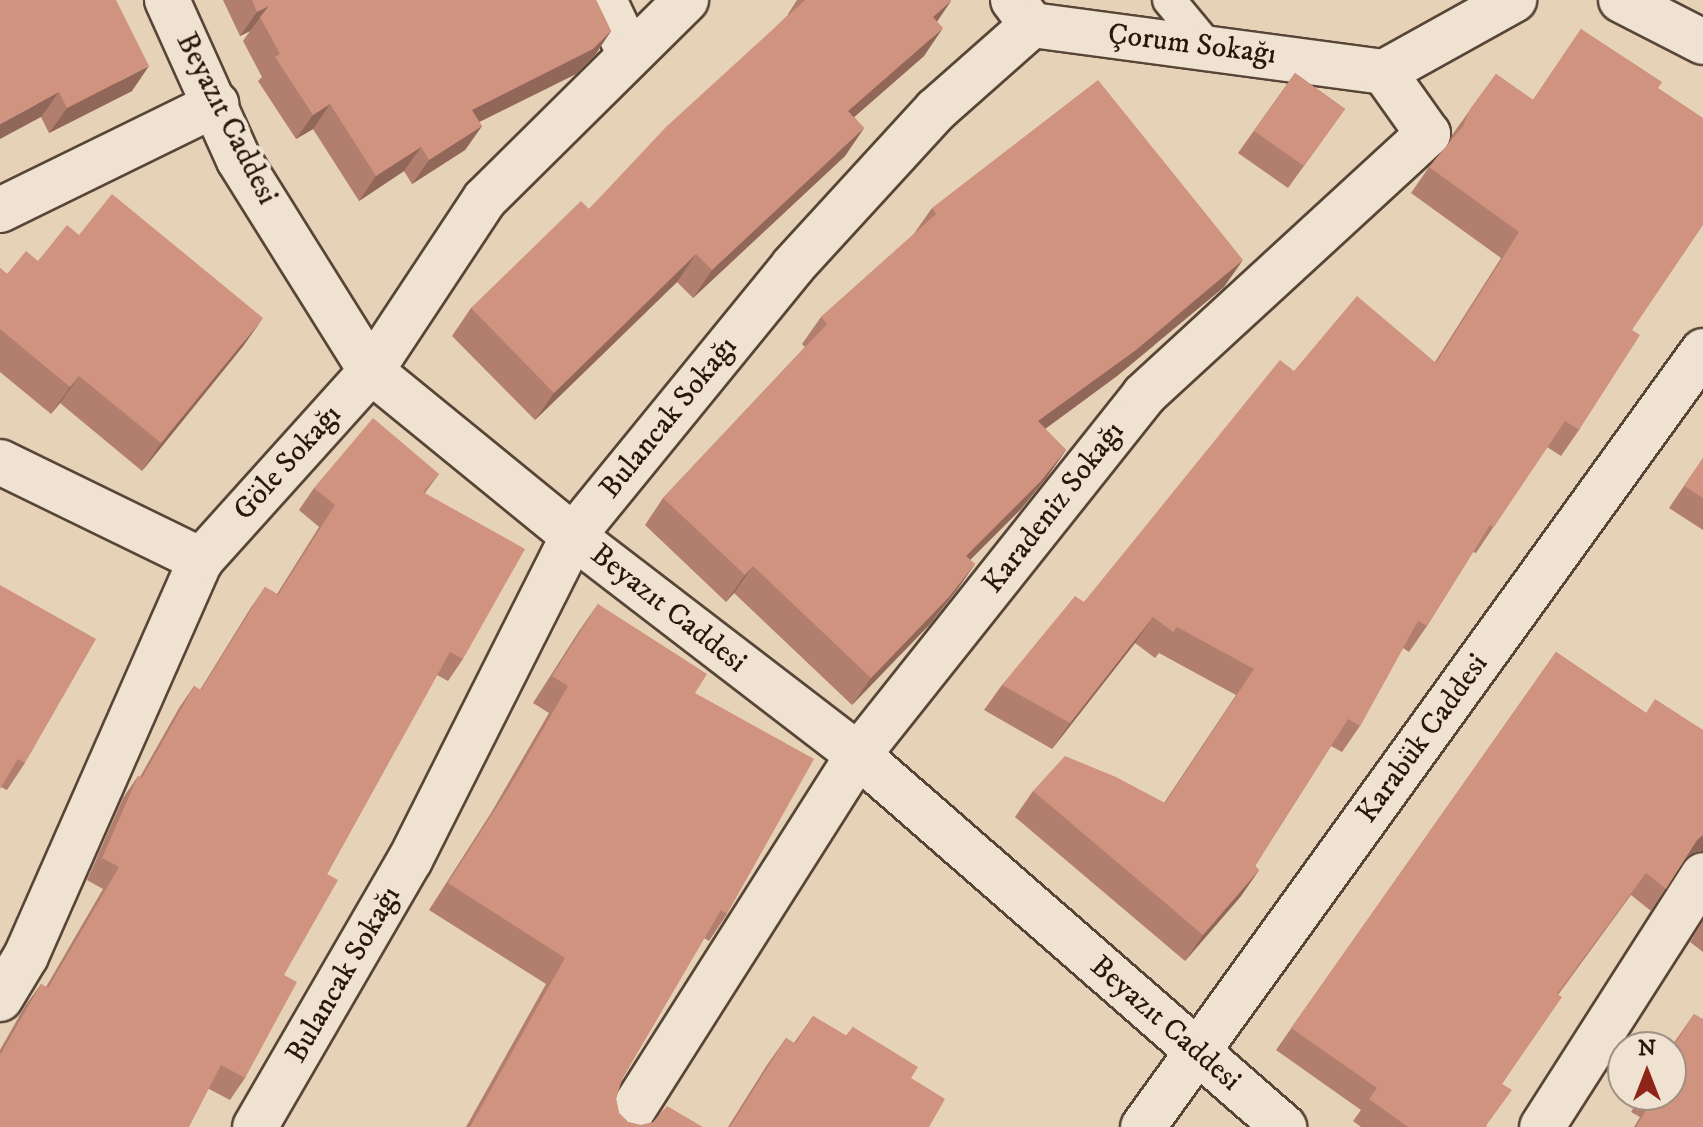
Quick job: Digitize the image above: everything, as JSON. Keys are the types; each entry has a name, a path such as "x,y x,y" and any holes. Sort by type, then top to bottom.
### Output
{"street":[{"name":"Beyazıt Caddesi","path":"167,0 239,160 371,371 573,536 858,755 1284,1127"},
{"path":"604,0 629,53"},
{"name":"Göle Sokağı","path":"0,999 26,956 201,560 371,371 485,199 629,53 686,0"},
{"path":"1384,72 1514,0"},
{"path":"1621,0 1703,42"},
{"name":"Çorum Sokağı","path":"1022,12 1208,47 1384,72"},
{"name":"Bulancak Sokağı","path":"255,1127 410,860 573,536 793,266 1022,12"},
{"name":"Karadeniz Sokağı","path":"622,1127 858,755 1144,395 1428,134 1384,72"},
{"path":"0,210 216,104"},
{"name":"Karabük Caddesi","path":"1143,1127 1702,353"},
{"path":"0,462 201,560"},
{"path":"1542,1127 1703,875"}],"lane":[{"path":"1169,0 1208,47"}],"building":[{"path":"0,0 116,0 149,66 67,108 59,92 0,124"},
{"path":"252,0 596,0 611,31 593,49 472,110 482,126 429,160 421,147 376,176 330,104 313,115 275,57 280,54 260,17 269,6 257,12"},
{"path":"805,0 951,1 933,17 943,28 848,111 864,128 712,270 696,254 554,393 471,308 581,201 589,209 666,127"},
{"path":"1581,29 1662,82 1658,88 1703,118 1703,225 1632,330 1640,335 1579,430 1565,421 1494,527 1490,525 1427,626 1418,621 1360,726 1348,719 1255,866 1259,870 1203,935 1033,791 1065,756 1116,777 1165,803 1254,669 1177,627 1173,632 1153,617 1070,723 1002,685 1075,596 1084,602 1280,360 1294,371 1357,296 1436,363 1519,232 1429,167 1463,126 1470,109 1496,74 1533,100"},
{"path":"1295,73 1345,109 1304,166 1254,131"},
{"path":"1098,80 1243,260 1136,350 1038,421 1066,450 1040,482 966,556 975,564 949,597 871,678 753,566 745,575 663,498 827,324 821,317 936,214 932,208"},
{"path":"112,194 263,318 161,443 79,376 70,387 0,329 0,268 7,274 26,251 38,261 67,225 79,235"},
{"path":"373,418 439,474 423,492 525,549 463,659 450,652 327,874 338,880 284,975 297,982 245,1078 221,1065 189,1127 0,1127 0,1055 41,984 48,988 119,867 102,858 138,776 142,778 194,686 201,690 265,587 278,595 335,505 314,488"},
{"path":"1703,458 1703,498 1684,486"},
{"path":"0,585 96,639 25,763 18,759 0,789"},
{"path":"598,604 707,674 695,693 814,759 727,914 721,910 622,1079 616,1099 619,1113 628,1122 640,1125 653,1122 667,1106 703,1127 470,1127 565,958 448,883 510,786 568,686 552,676"},
{"path":"1556,652 1646,713 1655,699 1703,730 1703,835 1666,889 1646,873 1557,994 1562,997 1502,1084 1512,1090 1485,1127 1408,1127 1369,1099 1377,1088 1291,1028"},
{"path":"1694,1014 1703,1019 1703,1127 1636,1127 1646,1111 1687,1111 1687,1031 1683,1031"},
{"path":"813,1016 847,1036 853,1027 918,1067 911,1078 945,1099 929,1127 730,1127 786,1038 795,1044"}]}
